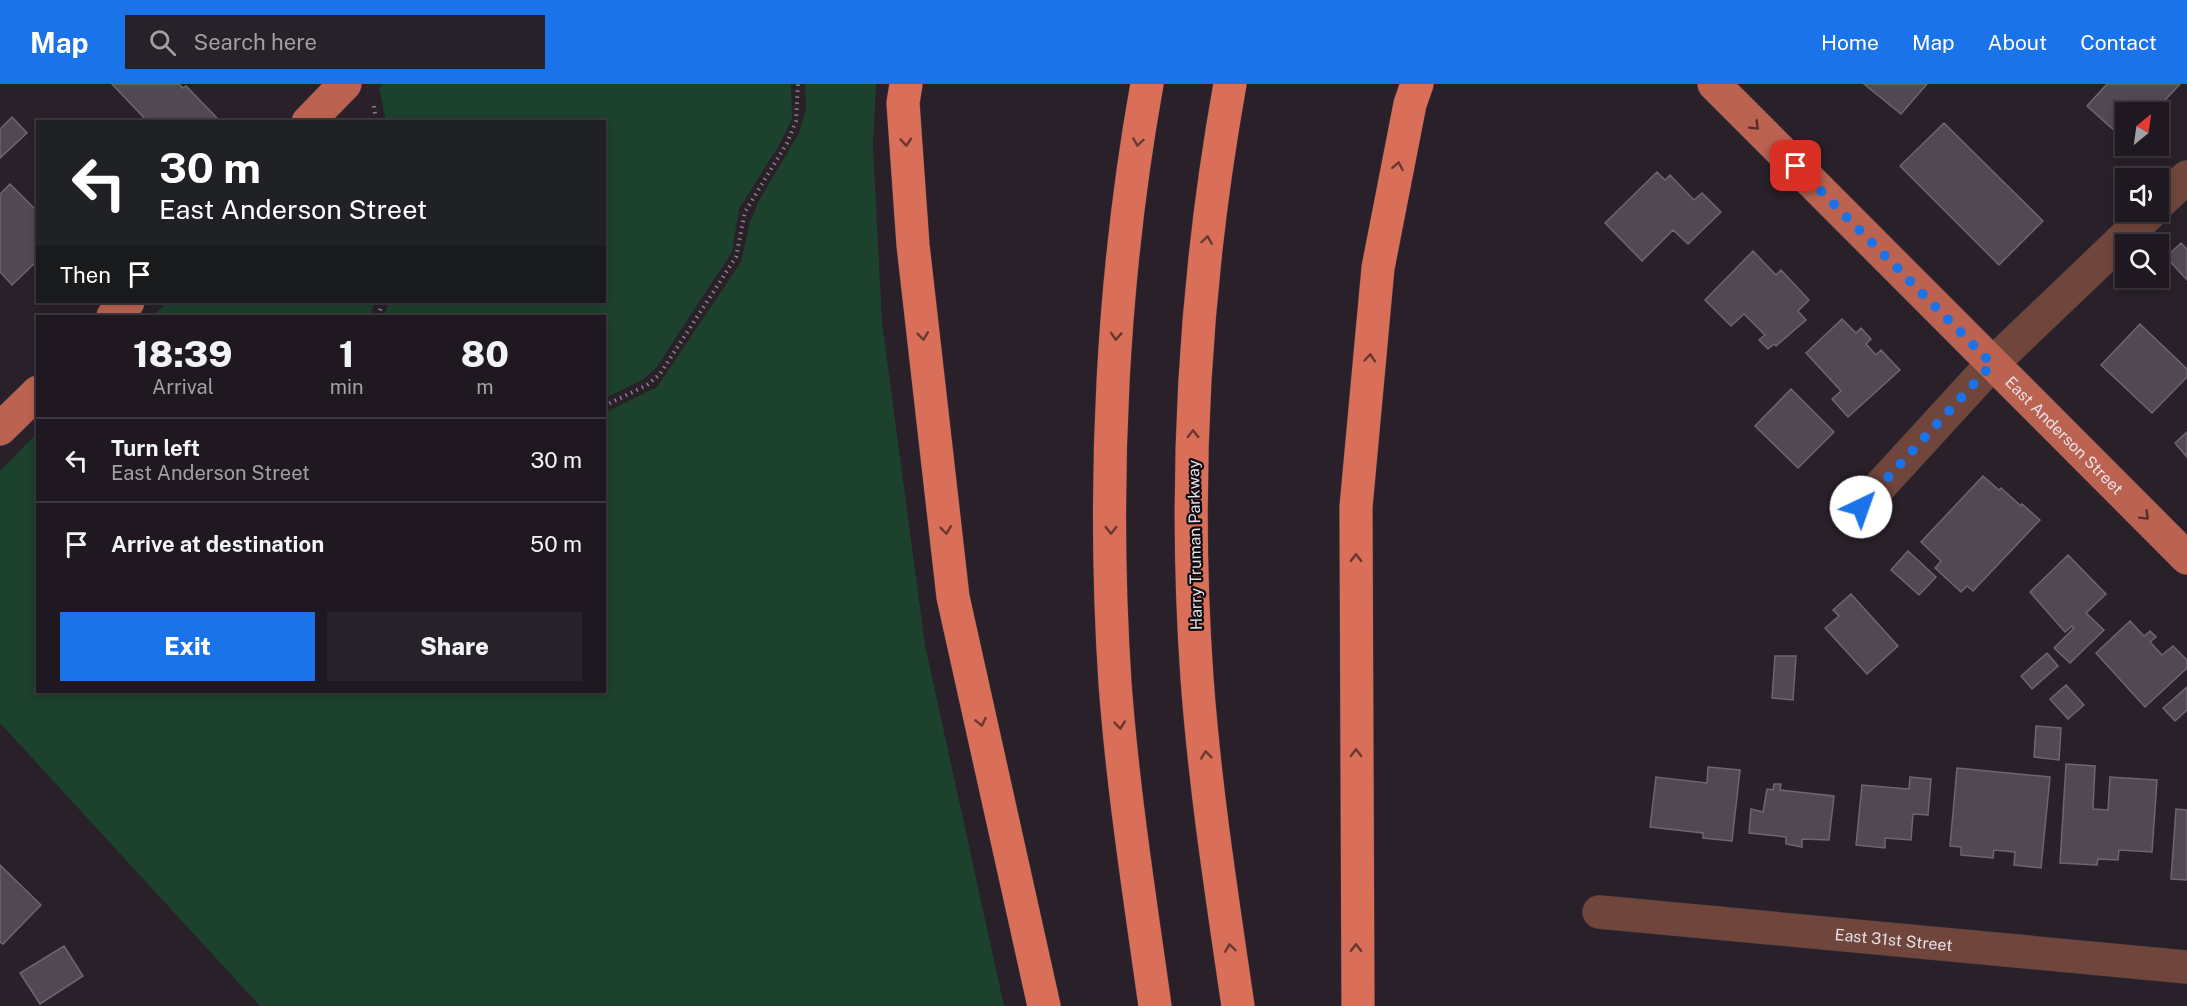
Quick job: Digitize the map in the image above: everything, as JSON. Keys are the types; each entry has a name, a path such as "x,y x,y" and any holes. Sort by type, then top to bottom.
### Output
{"highway":[{"path":"906,84 903,103 913,245 953,597 1044,1006"},
{"path":"1147,84 1123,248 1112,397 1111,534 1115,682 1130,819 1155,1006"},
{"name":"Harry Truman Parkway","path":"1230,84 1205,256 1194,400 1193,534 1197,677 1211,810 1238,1006"},
{"path":"1358,1006 1356,507 1378,268 1417,90"}],"main road":[{"name":"East Anderson Street","path":"1714,84 2187,558"},
{"path":"310,120 334,88"},
{"path":"114,315 127,303"},
{"path":"0,429 36,394"}],"street":[{"path":"2169,194 2187,177"},
{"path":"1861,507 1992,364 2141,222"},
{"name":"East 31st Street","path":"1599,912 2187,967"}],"path":[{"path":"606,405 647,385 660,374 736,257 745,212 787,143 796,121 798,84"}],"green space":[{"path":"382,84 791,84 792,119 781,142 739,209 732,252 656,368 642,380 606,398 606,315 384,315 389,303 606,303 606,120 386,120 379,88"},
{"path":"805,84 876,84 873,146 882,322 925,645 1004,1006 260,1006 0,723 0,471 36,434 36,693 606,693 606,412 657,387 741,262 750,222 758,202 799,133 806,108"},
{"path":"166,303 375,303 370,315 154,315"}],"building":[{"path":"112,84 179,84 183,88 186,86 217,118 215,120 146,120"},
{"path":"1864,84 1927,84 1901,114"},
{"path":"2107,84 2180,84 2163,102 2115,102 2115,131 2087,106"},
{"path":"12,117 27,133 0,158 0,129"},
{"path":"1944,123 2043,221 1999,265 1900,166"},
{"path":"1657,172 1665,180 1670,175 1694,200 1702,193 1721,212 1688,244 1673,230 1642,261 1605,223"},
{"path":"10,184 36,210 36,262 12,285 0,272 0,194"},
{"path":"2181,243 2187,249 2187,280 2169,260 2169,254"},
{"path":"1753,251 1776,275 1781,270 1809,300 1798,311 1806,320 1776,346 1774,344 1768,349 1759,340 1765,335 1744,314 1731,326 1705,300"},
{"path":"1842,319 1856,333 1861,328 1871,339 1866,344 1876,355 1881,350 1900,370 1848,417 1832,399 1841,391 1806,353"},
{"path":"2140,324 2187,369 2187,377 2152,413 2101,365"},
{"path":"1791,389 1834,432 1798,468 1755,426"},
{"path":"2187,432 2187,457 2175,443"},
{"path":"1983,476 2040,520 1973,591 1967,586 1961,592 1935,568 1941,561 1921,542"},
{"path":"1908,551 1936,577 1919,595 1891,570"},
{"path":"2068,555 2106,594 2086,613 2104,630 2070,663 2054,648 2074,628 2072,626 2065,632 2030,592"},
{"path":"1851,594 1898,646 1867,674 1825,628 1839,616 1833,610"},
{"path":"2130,621 2144,636 2150,631 2156,637 2150,642 2162,655 2173,646 2187,660 2187,668 2145,707 2096,653"},
{"path":"2047,653 2058,666 2032,689 2021,676"},
{"path":"1775,656 1796,656 1793,700 1772,698"},
{"path":"2066,685 2084,705 2068,719 2050,699"},
{"path":"2187,687 2187,710 2175,721 2163,708"},
{"path":"2036,726 2061,728 2059,760 2034,757"},
{"path":"2066,764 2095,766 2093,809 2108,810 2110,777 2157,780 2152,852 2119,850 2118,860 2098,859 2097,865 2060,863"},
{"path":"1708,767 1740,770 1732,841 1703,838 1703,833 1650,827 1656,777 1707,783"},
{"path":"1957,768 2050,777 2041,868 2014,865 2015,852 1994,850 1993,858 1961,855 1961,847 1950,846"},
{"path":"1910,777 1931,779 1928,815 1913,814 1911,840 1885,838 1885,848 1856,845 1862,785 1909,789"},
{"path":"1774,784 1781,784 1780,790 1834,796 1829,840 1802,839 1802,847 1786,844 1786,837 1749,833 1751,809 1763,812 1767,789 1773,790"},
{"path":"2176,809 2187,810 2187,880 2171,879"},
{"path":"0,865 41,905 3,944 0,942"},
{"path":"64,946 83,976 40,1004 20,973"}],"route":[{"path":"1796,166 1992,364 1861,507"}]}
